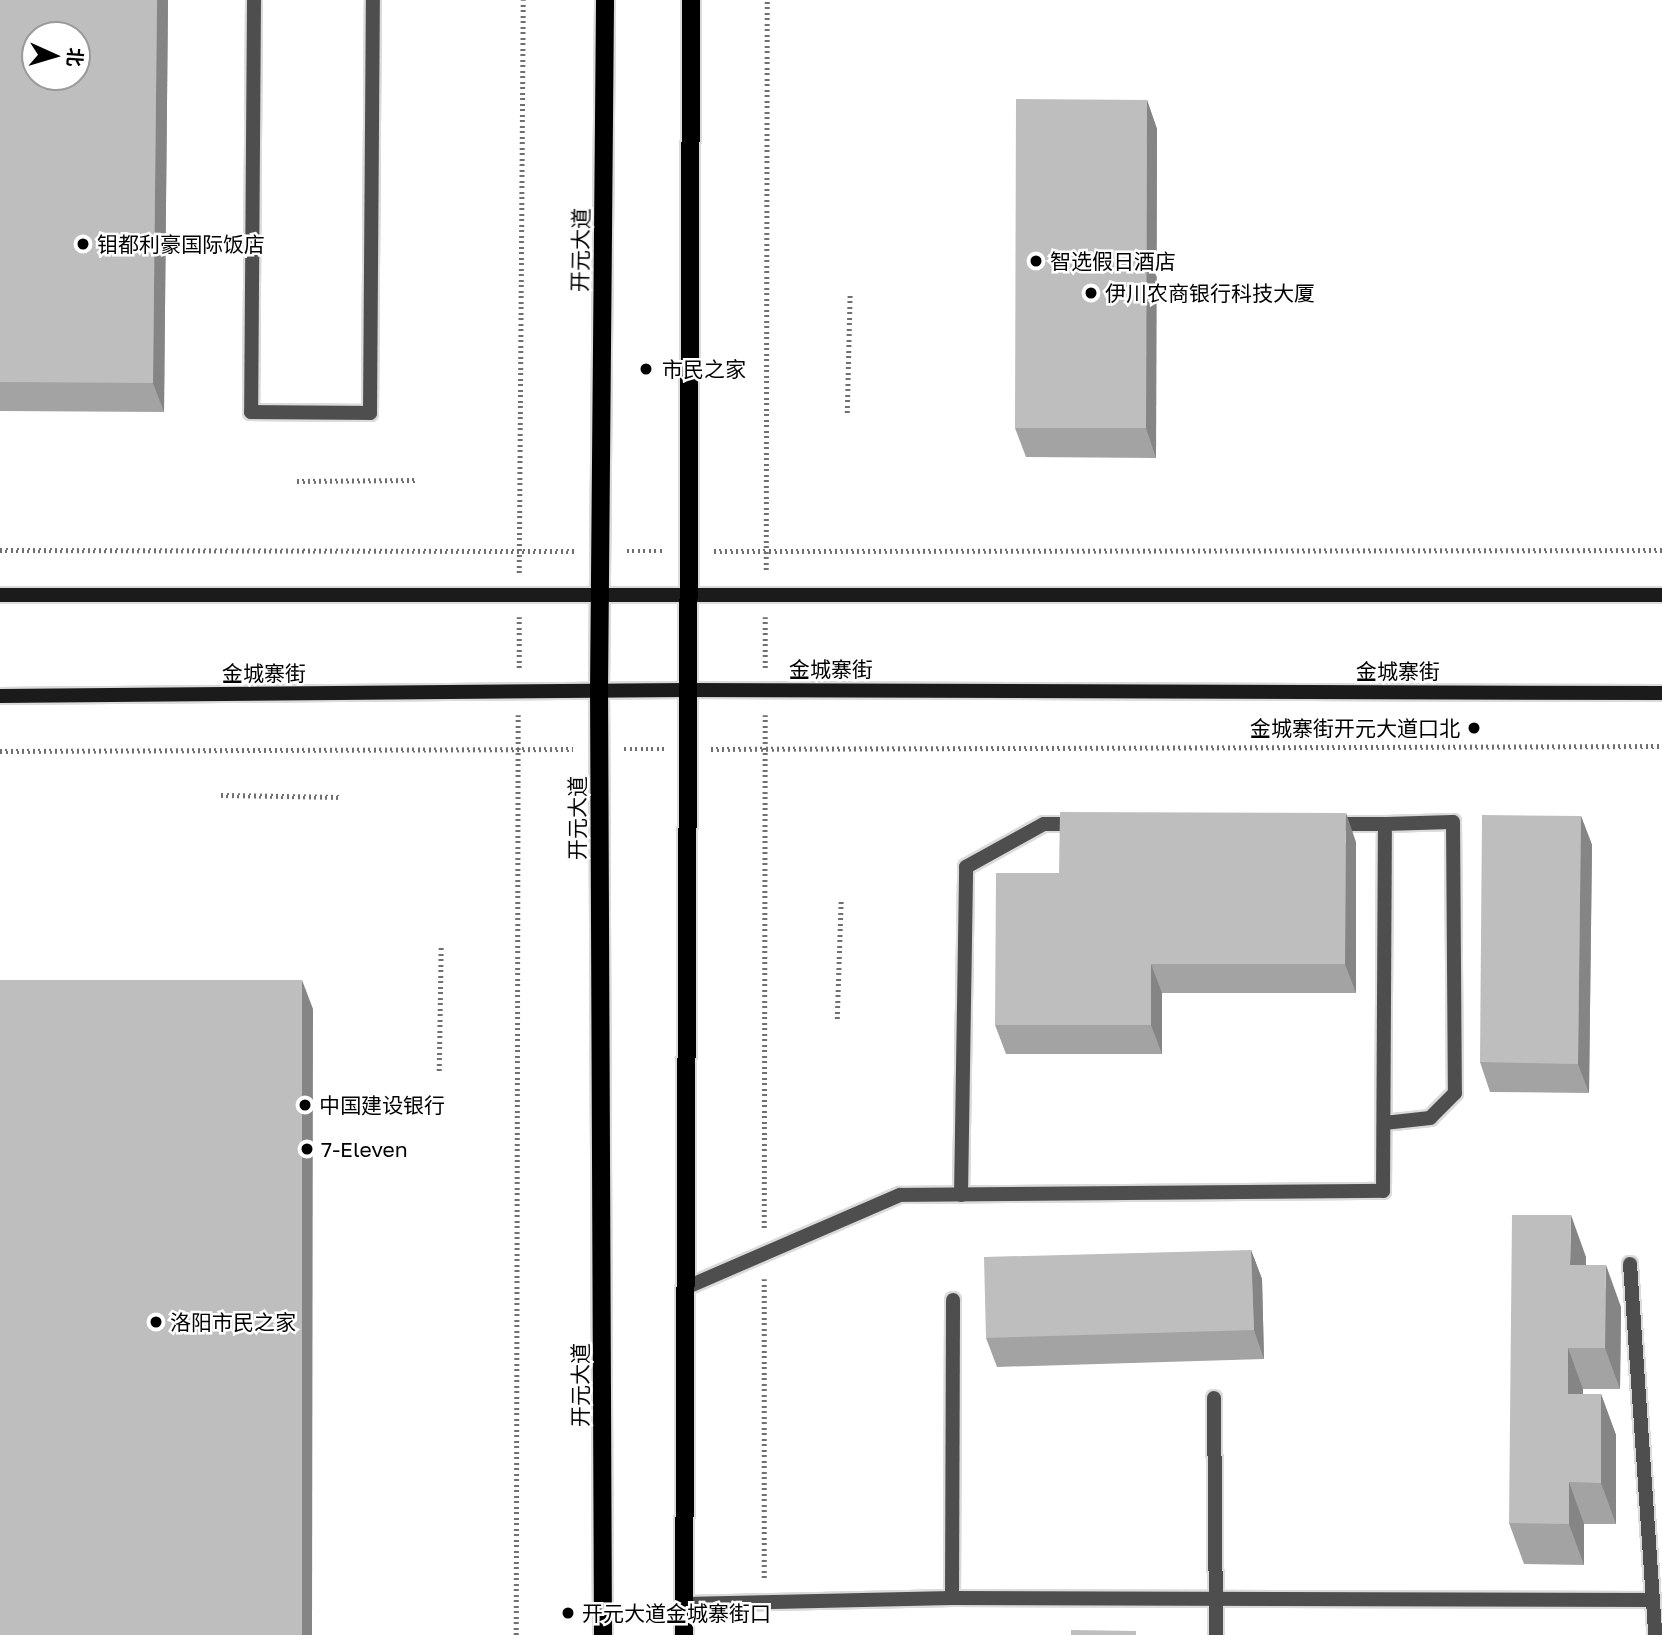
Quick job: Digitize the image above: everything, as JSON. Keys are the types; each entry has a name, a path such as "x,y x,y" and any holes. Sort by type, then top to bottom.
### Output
{"main road":[{"name":"开元大道","path":"603,1635 599,692 605,0"},
{"path":"684,1635 685,690 691,0"},
{"path":"0,595 1662,595"},
{"name":"金城寨街","path":"0,696 685,690 1662,693"}],"lane":[{"path":"254,0 251,412 357,413 370,413 373,0"},
{"path":"1317,824 1453,822 1455,1093 1430,1118 1384,1123"},
{"path":"961,1195 966,867 1044,824 1099,824"},
{"path":"685,1288 900,1195 1383,1191 1385,824"},
{"path":"1630,1264 1655,1635"},
{"path":"952,1598 953,1300"},
{"path":"1214,1398 1216,1635"},
{"path":"684,1604 952,1598 1653,1600"}],"path":[{"path":"516,1635 523,0"},
{"path":"764,1602 766,0"},
{"path":"847,413 850,293"},
{"path":"297,481 418,480"},
{"path":"0,550 1662,550"},
{"path":"0,751 1662,746"},
{"path":"221,795 342,796"},
{"path":"837,1019 841,898"},
{"path":"439,1071 441,947"}],"building":[{"name":"钼都利豪国际饭店","path":"0,0 157,0 153,383 0,382"},
{"name":"伊川农商银行科技大厦","path":"1016,99 1147,100 1146,428 1015,428"},
{"path":"1060,812 1346,813 1345,964 1151,964 1151,1025 995,1025 996,873 1059,873"},
{"path":"1482,815 1581,816 1578,1064 1480,1062"},
{"name":"洛阳市民之家","path":"0,980 302,980 302,1635 0,1635"},
{"path":"1512,1215 1571,1215 1570,1265 1606,1265 1605,1348 1568,1348 1568,1394 1601,1394 1601,1483 1569,1482 1569,1524 1509,1523"},
{"path":"1251,1250 1254,1330 986,1338 984,1257"},
{"path":"1071,1630 1136,1631 1136,1635 1071,1635"}],"place":[{"name":"钼都利豪国际饭店","path":"83,244"},
{"name":"智选假日酒店","path":"1036,261"},
{"name":"伊川农商银行科技大厦","path":"1091,293"},
{"name":"市民之家","path":"646,369"},
{"name":"金城寨街开元大道口北","path":"1474,728"},
{"name":"中国建设银行","path":"305,1105"},
{"name":"7-Eleven","path":"307,1149"},
{"name":"洛阳市民之家","path":"156,1322"},
{"name":"开元大道金城寨街口","path":"568,1613"}]}
